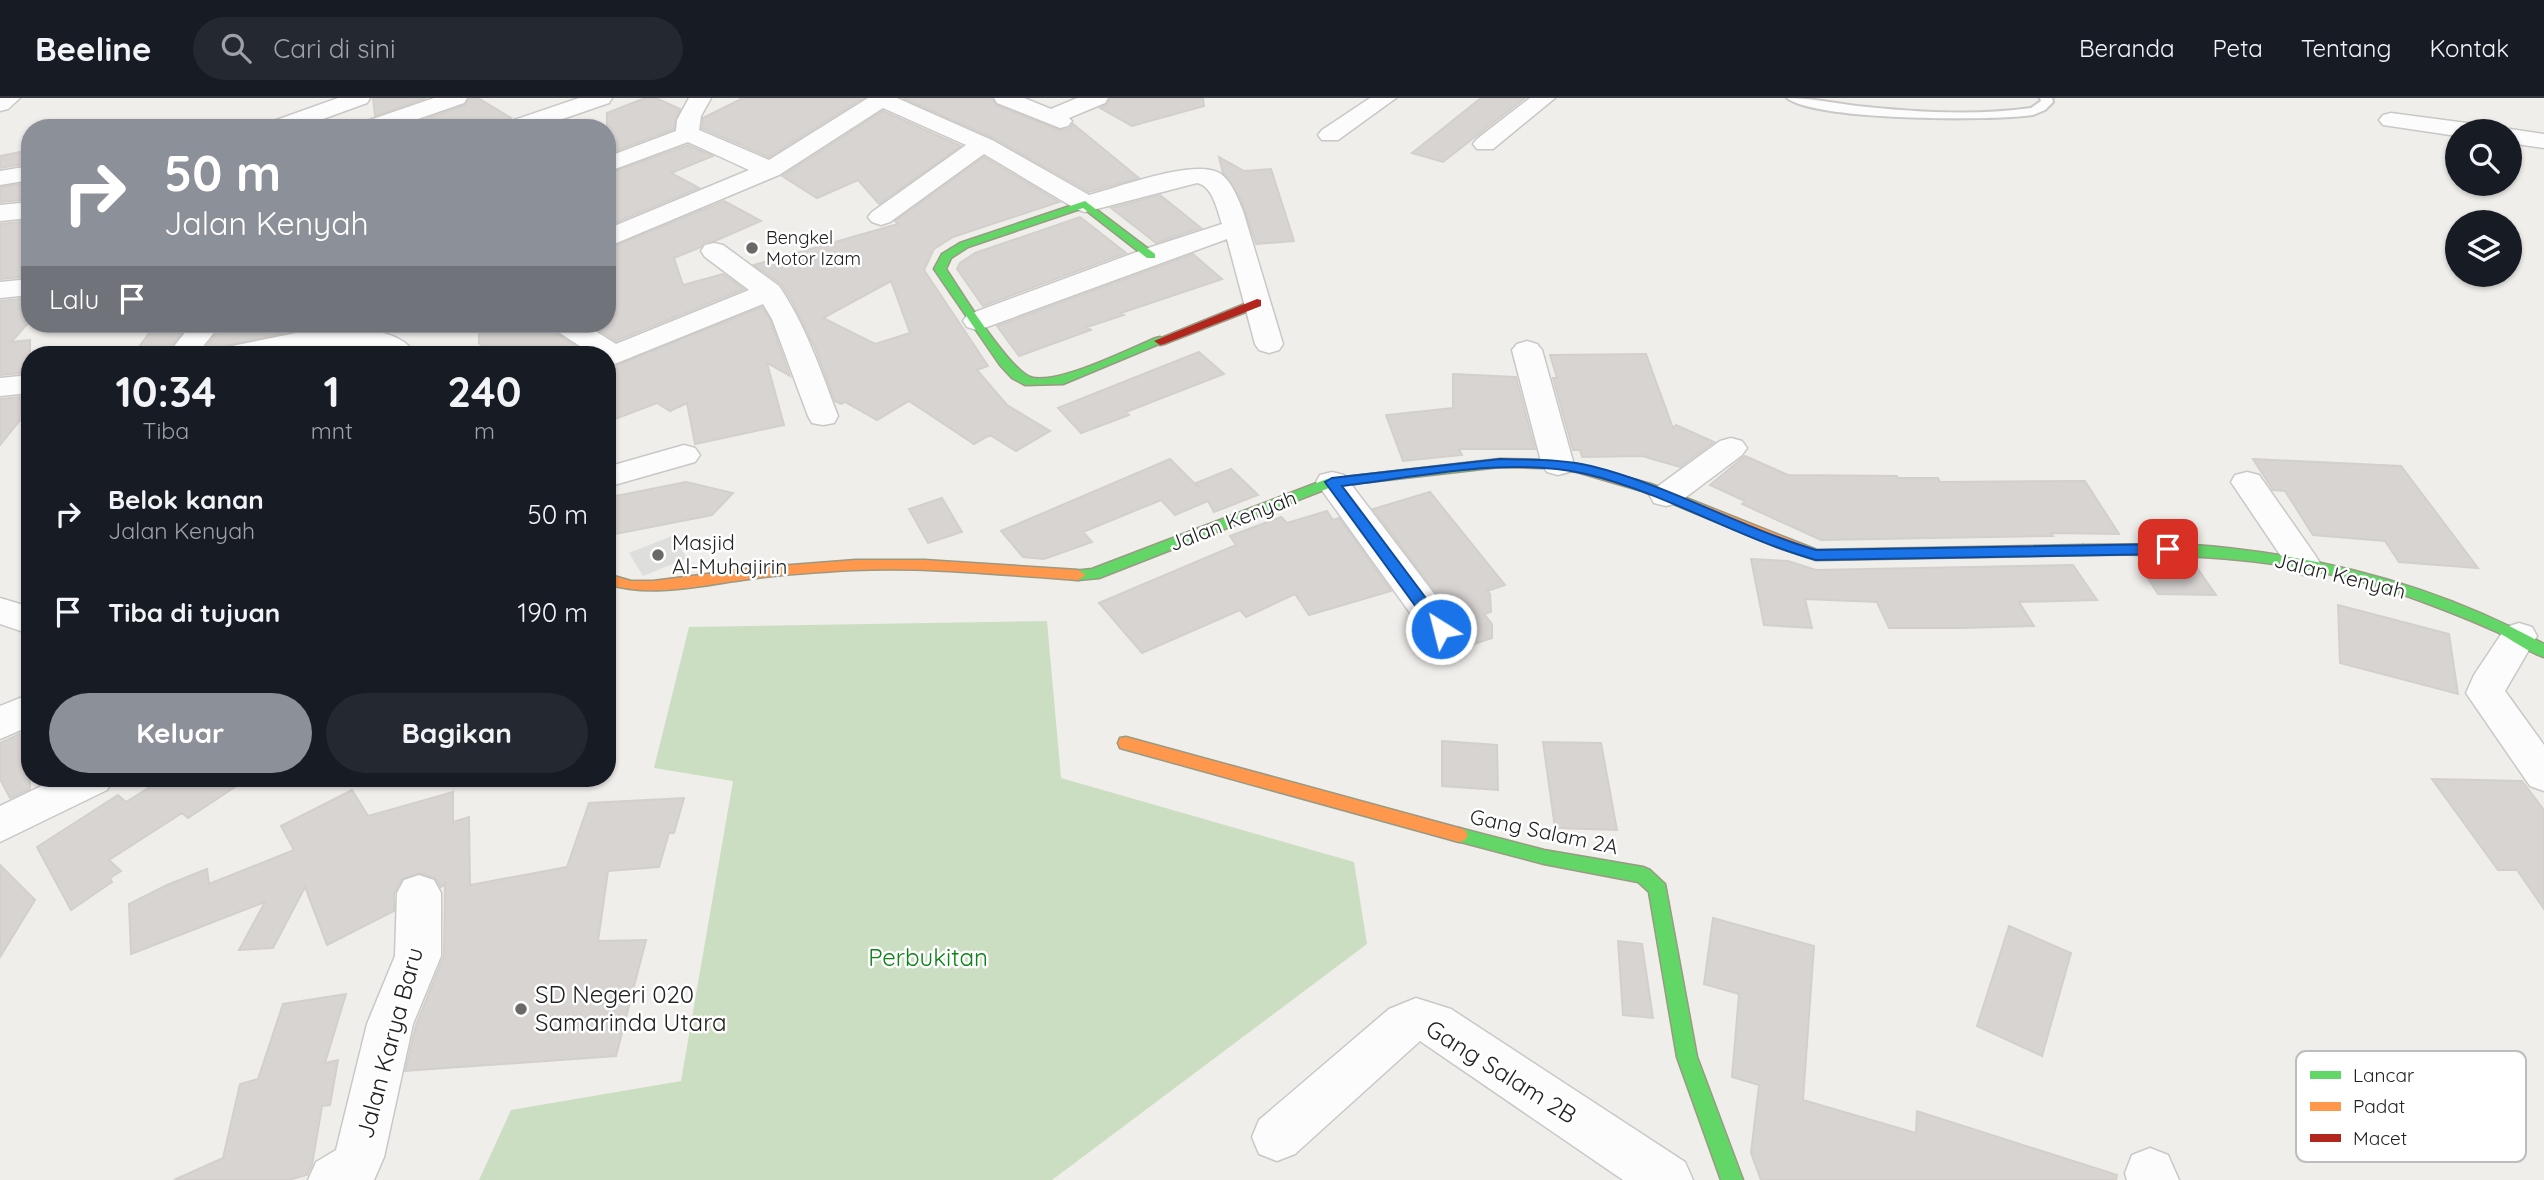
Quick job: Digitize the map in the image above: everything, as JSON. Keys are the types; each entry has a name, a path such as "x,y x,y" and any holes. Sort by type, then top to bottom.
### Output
{"street":[{"path":"0,104 9,98"},
{"path":"301,119 359,98"},
{"path":"395,119 456,98"},
{"path":"539,119 601,98"},
{"path":"700,98 686,127 690,134 770,170"},
{"path":"1005,98 1056,119 1097,98"},
{"path":"1330,135 1385,98"},
{"path":"1486,144 1544,98"},
{"path":"616,235 770,170 882,99 982,145 1060,187 1151,256"},
{"path":"2391,120 2445,127"},
{"path":"616,162 690,134"},
{"path":"2522,138 2544,141"},
{"path":"881,217 982,145"},
{"path":"0,178 21,174"},
{"path":"1257,303 1063,380 1037,383 1023,380 998,354 977,321 949,287 940,269 946,256 964,245 1085,204 1184,177 1206,176 1217,183 1236,228 1269,344"},
{"path":"0,213 21,211"},
{"path":"977,321 1151,256 1236,228"},
{"path":"714,251 769,292 786,318 823,416"},
{"path":"0,290 21,288"},
{"path":"616,355 769,292"},
{"path":"577,333 595,346"},
{"path":"289,346 352,336 391,346"},
{"path":"1527,350 1558,465"},
{"path":"0,387 21,385"},
{"path":"1666,496 1731,448"},
{"path":"616,474 684,455"},
{"name":"Jalan Kenyah","path":"616,582 631,586 653,586 795,567 842,564 925,565 1069,576 1094,574 1332,482 1500,463 1558,465 1589,470 1666,496 1783,545 1816,555 2168,549 2303,564 2434,600 2532,644"},
{"path":"1332,482 1441,629"},
{"path":"2247,482 2303,564"},
{"path":"0,610 21,618"},
{"path":"2532,644 2487,685 2485,693 2544,775"},
{"path":"0,724 21,713"},
{"name":"Gang Salam 2A","path":"1126,743 1484,842 1544,857 1643,875 1658,888 1687,1057 1732,1180"},
{"path":"0,825 77,787"},
{"name":"Jalan Karya Baru","path":"334,1180 354,1167 359,1157 390,1024 418,956 419,893"},
{"name":"Gang Salam 2B","path":"1277,1137 1406,1024 1416,1019 1434,1024 1667,1180"}],"lane":[{"path":"1793,98 1833,107 1979,115 2033,111 2042,107 2047,102 2046,98"}],"shaded area":[{"name":"Masjid Al-Muhajirin","path":"672,536 687,558 643,576 629,553"}],"green space":[{"name":"Perbukitan","path":"1047,621 1061,778 1354,862 1367,944 1052,1180 479,1180 511,1110 681,1081 733,781 654,768 689,627"}],"building":[{"path":"373,98 426,98 375,116"},
{"path":"470,98 478,98 511,118 426,119 465,105"},
{"path":"645,98 656,98 680,109 674,129 616,151 616,119 607,119 607,113"},
{"path":"743,98 863,98 769,157 702,128 703,118"},
{"path":"903,98 991,98 996,105 1059,130 1069,129 1073,124 1139,178 1089,192 995,139"},
{"path":"1111,98 1203,98 1204,106 1132,126 1100,108"},
{"path":"1481,98 1525,98 1443,162 1412,153"},
{"path":"883,111 961,146 879,204 858,180 817,198 782,176"},
{"path":"688,145 713,156 671,173 699,188 616,222 616,171"},
{"path":"21,152 21,164 0,168 0,156"},
{"path":"984,157 1059,202 953,237 934,249 924,270 988,366 977,370 1007,405 1050,431 1016,451 990,435 974,444 909,401 877,420 845,402 841,404 835,401 815,348 791,300 781,284 754,265 898,224 895,221","holes":["891,281 910,333 875,344 823,318"]},
{"path":"1219,157 1244,171 1271,169 1294,241 1256,244 1241,200 1223,173"},
{"path":"21,184 21,200 0,202 0,187"},
{"path":"1160,195 1201,228 1156,243 1111,208"},
{"path":"724,201 761,221 715,241 704,242 701,247 674,258 683,285 723,274 744,289 616,341 603,333 616,333 616,245"},
{"path":"1080,217 1126,253 983,306 957,269 960,263 975,253"},
{"path":"21,222 21,277 0,279 0,224"},
{"path":"1193,254 1222,279 1121,313 1124,315 1087,327 1091,330 1019,356 997,326"},
{"path":"21,299 21,331 11,342 30,340 30,346 21,346 21,373 0,375 0,301"},
{"path":"762,307 770,320 790,376 767,363 784,425 695,444 687,403 670,411 657,403 616,419 616,365"},
{"path":"149,333 182,333 171,346 140,346"},
{"path":"217,333 284,333 226,346 207,346"},
{"path":"479,333 556,333 576,346 482,346 479,343"},
{"path":"1199,352 1224,374 1126,412 1129,415 1081,433 1058,408"},
{"path":"1646,354 1673,428 1676,425 1714,442 1680,467 1642,456 1582,457 1580,450 1573,450 1553,378 1557,378 1550,355"},
{"path":"1453,374 1516,377 1535,449 1459,449 1462,455 1403,461 1386,415 1453,408"},
{"path":"21,397 21,419 0,445 0,399"},
{"path":"1745,456 1788,475 1897,476 1938,478 1940,482 2085,481 2119,534 2051,533 2053,536 1821,540 1742,504 1745,501 1710,485"},
{"path":"1170,459 1199,488 1196,483 1231,469 1258,495 1214,512 1208,501 1175,515 1161,500 1083,532 1092,542 1044,559 1023,557 1001,531"},
{"path":"2253,459 2401,466 2478,568 2399,562 2385,541 2313,535 2285,491 2273,490"},
{"path":"686,482 733,493 712,515 616,534 616,496"},
{"path":"1430,492 1505,585 1487,591 1490,594 1491,612 1484,614 1492,624 1492,638 1462,648 1456,640 1461,630 1456,619 1373,509"},
{"path":"942,498 962,532 928,543 909,509"},
{"path":"1327,511 1333,520 1339,518 1391,591 1309,615 1295,594 1246,617 1240,610 1142,653 1099,603 1236,545 1230,536 1281,517 1287,523"},
{"path":"1751,559 1788,561 1816,570 2073,565 2097,600 2019,602 2034,626 1889,628 1877,602 1805,599 1812,628 1764,625"},
{"path":"2139,564 2195,565 2216,595 2158,594"},
{"path":"2338,605 2449,634 2458,694 2340,663"},
{"path":"21,733 21,787 30,789 10,798 0,779 0,743"},
{"path":"1442,741 1497,745 1498,790 1442,786"},
{"path":"1543,742 1601,743 1617,830 1555,828"},
{"path":"2432,779 2522,781 2544,810 2544,909 2517,870 2498,870"},
{"path":"150,787 235,787 188,818 182,813 109,860 121,871 110,878 112,882 71,910 37,847 118,795 126,802"},
{"path":"352,790 368,816 453,792 453,822 469,817 470,885 567,867 589,803 684,798 674,833 669,833 659,867 608,871 598,941 646,940 616,1056 405,1071 416,1025 444,956 445,884 441,887 435,878 420,873 402,879 394,893 394,911 327,945 305,887 273,948 239,950 265,902 131,954 129,904 207,869 209,884 294,850 281,826"},
{"path":"0,865 35,900 0,957"},
{"path":"1713,918 1814,946 1803,1100 1916,1133 1917,1111 2117,1175 2116,1180 1761,1180 1751,1153 1759,1085 1732,1077 1739,994 1704,984"},
{"path":"2009,926 2071,953 2042,1056 1977,1026"},
{"path":"1618,941 1642,944 1653,1018 1623,1015"},
{"path":"346,994 325,1063 338,1060 330,1105 322,1106 312,1165 307,1175 288,1180 174,1180 223,1158 240,1084 258,1079 283,1004"}],"traffic: fast":[{"path":"1151,256 1085,204 964,245 946,256 940,269 1004,362 1017,375 1030,382 1063,380 1160,341"},
{"path":"1078,575 1094,574 1332,482 1500,463 1542,464"},
{"path":"2083,550 2194,550 2238,554 2330,570 2375,581 2463,611 2544,651"},
{"path":"1459,835 1544,857 1643,875 1658,889 1687,1057 1732,1180"}],"traffic: slow":[{"path":"1542,464 1577,468 1647,487 1783,544 1816,555 2083,550"},
{"path":"616,582 631,586 653,586 754,573 856,565 924,565 1078,575"},
{"path":"1126,743 1459,835"}],"traffic: jam":[{"path":"1160,341 1257,303"}],"place":[{"name":"Bengkel Motor Izam","path":"752,248"},
{"name":"Masjid Al-Muhajirin","path":"658,555"},
{"name":"SD Negeri 020 Samarinda Utara","path":"521,1009"}],"route":[{"path":"1441,629 1332,482 1500,463 1558,465 1589,470 1649,490 1783,545 1816,555 2168,549"}]}
